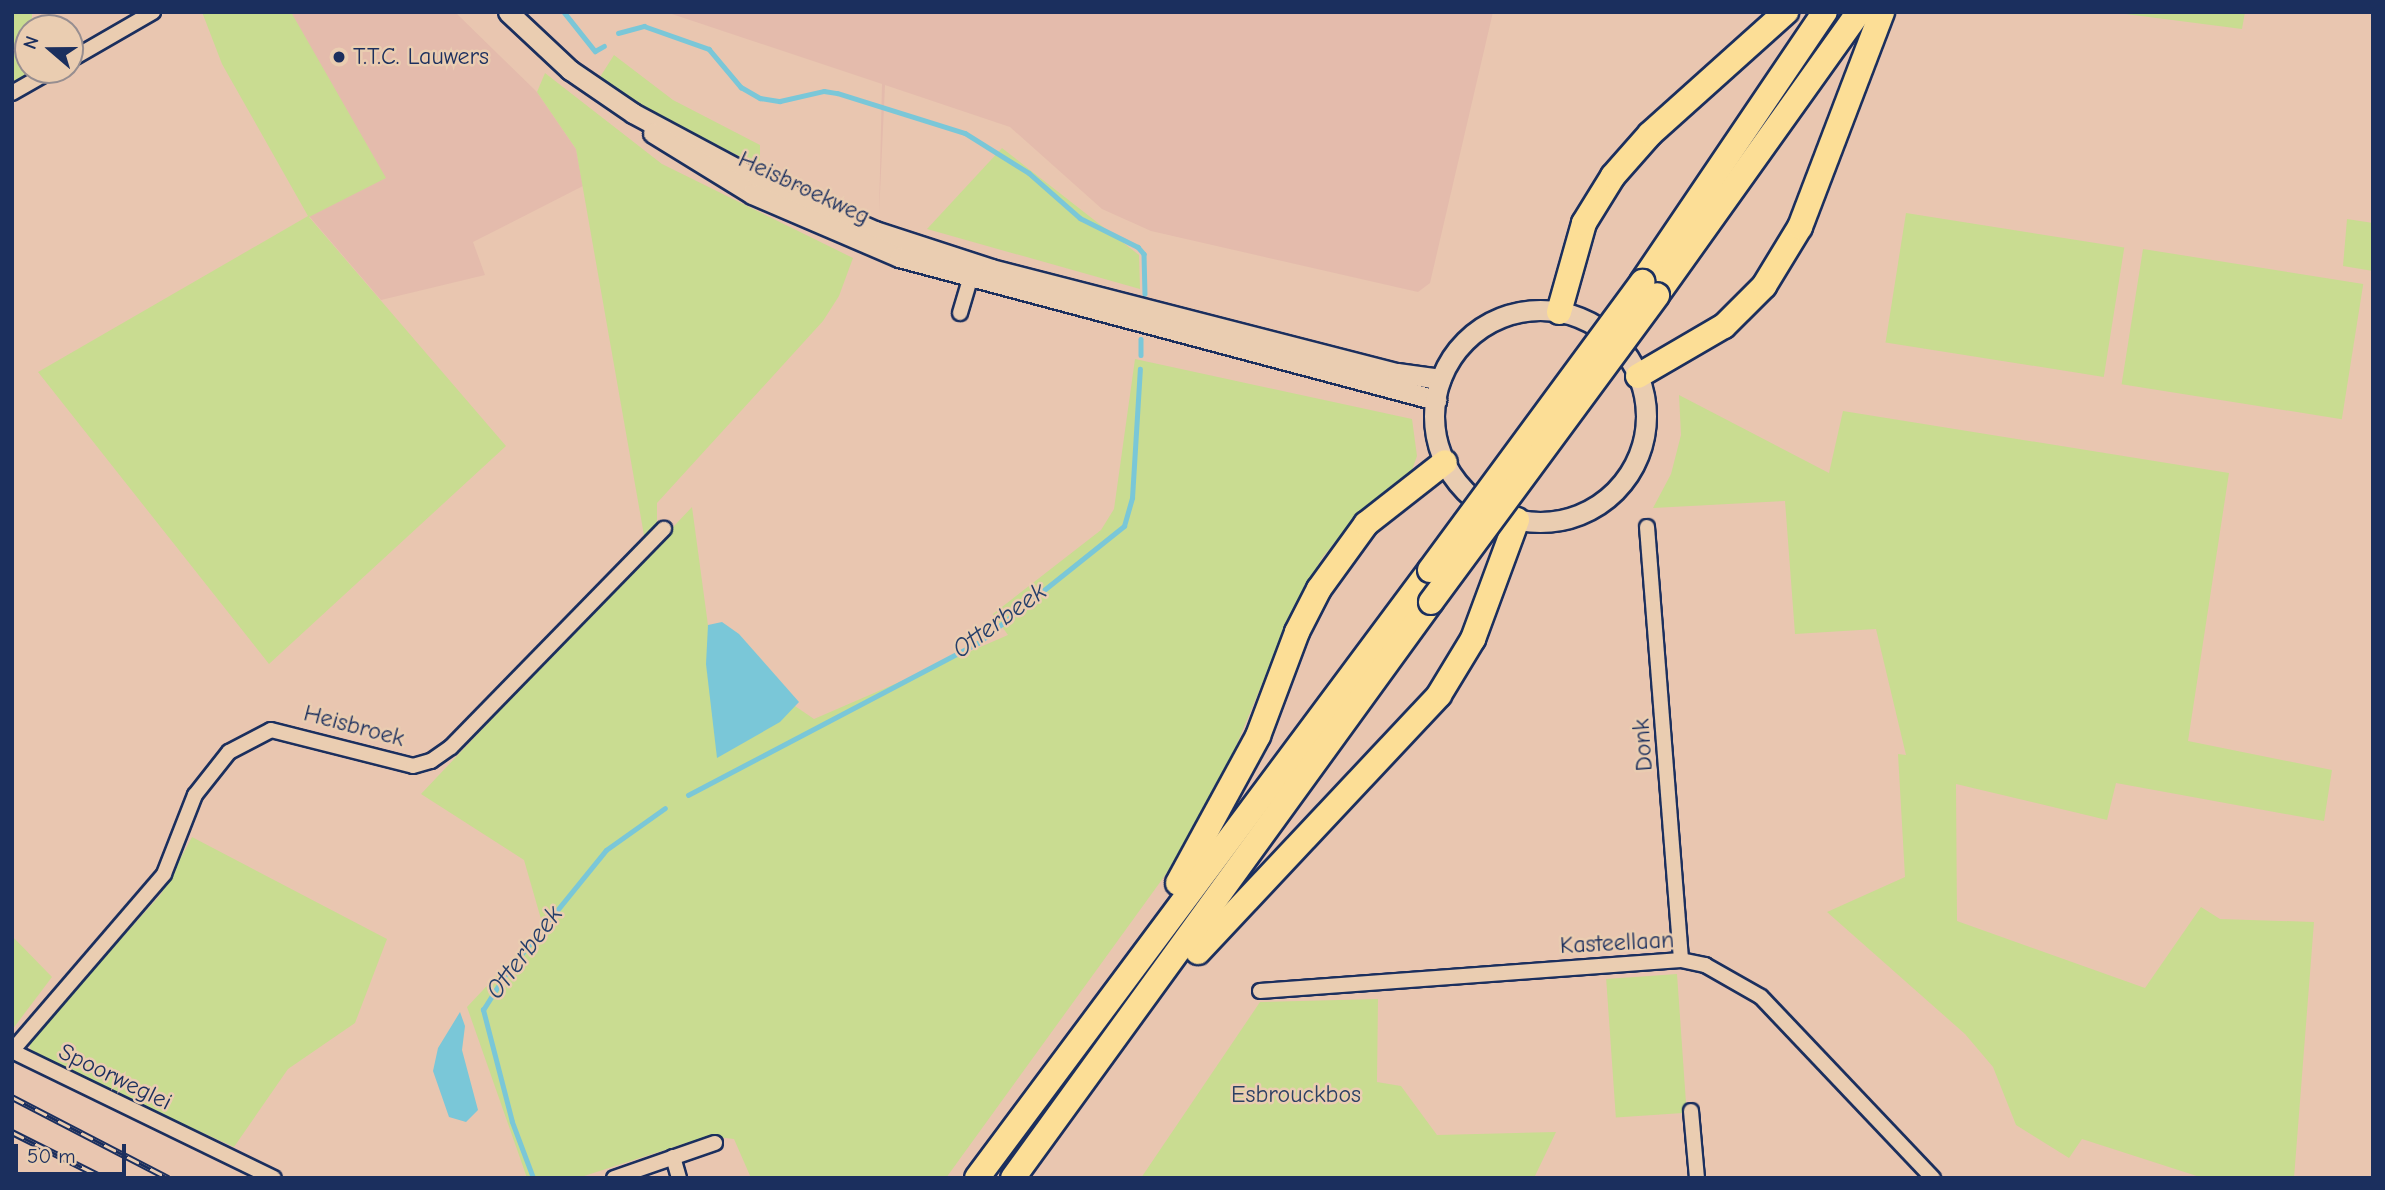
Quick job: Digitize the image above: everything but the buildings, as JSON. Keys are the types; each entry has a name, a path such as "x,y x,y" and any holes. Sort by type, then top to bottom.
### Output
{"highway":[{"path":"1559,312 1584,223 1613,176 1650,134 1786,12"},
{"path":"1013,1178 1431,602 1649,289 1825,12"},
{"path":"977,1178 1430,570 1649,289 1859,12"},
{"path":"1638,376 1724,326 1763,286 1800,228 1882,12"},
{"path":"1155,936 1177,884 1258,736 1297,632 1319,589 1366,524 1444,462"},
{"path":"1162,976 1193,957 1439,695 1473,639 1517,520"}],"main road":[{"name":"Heisbroekweg","path":"508,12 570,70 632,113 827,211 972,271 1289,353 1436,400"},
{"path":"1524,312 1559,312 1605,333 1638,376 1645,429 1636,460 1610,496 1579,515 1537,522 1517,520 1479,503 1444,462 1434,422 1441,379 1462,345 1494,321 1524,312"},
{"name":"Heisbroekweg","path":"1289,353 1441,379"}],"street":[{"path":"84,52 153,12"},
{"path":"12,93 28,84"},
{"path":"960,313 972,271"},
{"name":"Donk","path":"1647,527 1681,960"},
{"name":"Heisbroek","path":"12,1051 164,874 195,795 229,752 271,730 291,732 400,764 431,761 451,747 664,529"},
{"name":"Kasteellaan","path":"1260,991 1681,960 1705,965 1761,997 1933,1178"},
{"name":"Spoorweglei","path":"12,1051 274,1178"},
{"path":"1691,1111 1697,1178"},
{"path":"614,1178 715,1143"},
{"path":"673,1157 679,1178"}],"shaded area":[{"path":"291,12 455,12 537,92 576,149 583,186 473,242 485,275 381,300 309,216"},
{"path":"666,12 1493,12 1430,283 1418,292 1151,231 1102,209 1010,127 885,85 879,215 882,84"}],"green space":[{"path":"12,12 32,12 14,14 12,82"},
{"path":"202,12 291,12 386,178 309,217 506,446 269,664 38,372 308,216 222,64"},
{"path":"2110,12 2245,12 2242,29"},
{"path":"614,55 673,100 760,145 760,167 655,113 600,77"},
{"path":"545,73 662,164 853,258 839,296 823,321 657,503 657,529 645,541 576,149 537,92"},
{"path":"1002,148 1139,255 1140,289 927,229"},
{"path":"1906,213 2124,248 2104,377 1886,342"},
{"path":"2347,219 2373,223 2373,271 2343,266"},
{"path":"2143,249 2363,284 2342,419 2122,384"},
{"path":"1135,359 1412,419 1417,456 1412,470 1357,515 1322,558 1292,612 1227,768 1166,874 946,1178 751,1178 734,1139 708,1136 578,1178 527,1178 467,1007 543,926 524,860 421,794 692,507 723,736 792,704 814,719 1008,635 993,614 1101,530 1114,509"},
{"path":"1679,395 1829,473 1843,411 2229,473 2188,741 2332,770 2324,821 2116,783 2107,820 1956,784 1957,921 2145,988 2201,907 2220,919 2314,922 2294,1178 2203,1178 2082,1139 2069,1158 2016,1125 1993,1067 1965,1034 1827,912 1905,877 1898,754 1906,755 1876,629 1795,634 1785,501 1653,508 1671,474 1681,435"},
{"path":"192,837 387,939 355,1023 288,1069 234,1147 32,1056 29,1042 161,894"},
{"path":"12,936 52,977 12,1030"},
{"path":"1677,974 1687,1113 1616,1118 1606,979"},
{"name":"Esbrouckbos","path":"1378,999 1377,1082 1401,1086 1437,1135 1556,1132 1534,1178 1141,1178 1260,1002"}],"water":[{"path":"722,622 739,634 799,702 780,722 717,758 706,664 708,625"},
{"path":"460,1012 465,1026 462,1050 478,1110 466,1122 449,1117 433,1071 438,1048"}],"waterway":[{"name":"Otterbeek","path":"564,12 595,51 604,46"},
{"name":"Otterbeek","path":"618,33 644,26 709,49 741,87 760,98 780,101 824,91 837,93 965,133 1029,173 1080,218 1138,247 1144,254 1145,294"},
{"name":"Otterbeek","path":"1141,339 1141,355"},
{"name":"Otterbeek","path":"688,795 978,643 1124,526 1132,498 1140,369"},
{"name":"Otterbeek","path":"533,1178 512,1122 483,1010 507,972 606,850 665,808"}],"railway":[{"path":"12,1097 168,1178"},
{"path":"12,1132 104,1178"}],"place":[{"name":"T.T.C. Lauwers","path":"339,57"}]}
